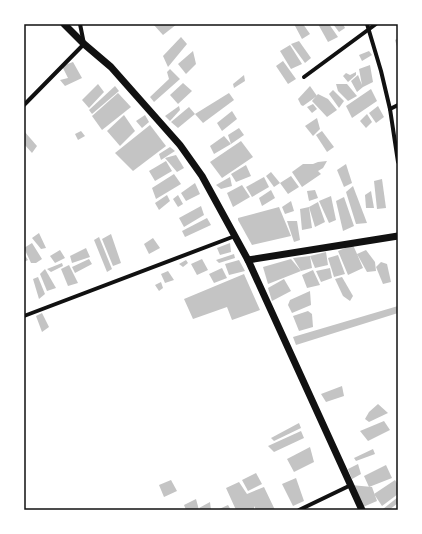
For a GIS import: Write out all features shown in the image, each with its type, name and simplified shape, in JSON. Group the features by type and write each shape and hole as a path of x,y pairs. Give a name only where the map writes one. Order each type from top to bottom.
{"street":[{"path":"64,24 84,44 112,67 180,145 202,176 236,235 248,260 362,510"},
{"path":"80,24 84,44"},
{"path":"367,24 390,108 398,162"},
{"path":"304,76 376,24"},
{"path":"24,105 84,44"},
{"path":"390,108 398,105"},
{"path":"24,316 236,235"},
{"path":"248,260 398,236"},
{"path":"299,510 351,485"}],"building":[{"path":"153,24 177,24 163,35"},
{"path":"294,24 303,24 310,34 302,39"},
{"path":"318,24 329,24 338,37 328,42"},
{"path":"333,24 343,24 345,28 339,32"},
{"path":"181,37 187,44 168,67 163,56"},
{"path":"398,38 398,50 395,40"},
{"path":"299,41 311,58 305,63 291,44"},
{"path":"290,45 302,64 291,69 280,51"},
{"path":"193,51 196,64 186,74 178,64"},
{"path":"369,51 372,55 362,61 359,55"},
{"path":"283,61 296,79 288,84 276,66"},
{"path":"73,62 82,78 65,86 60,80 68,78 62,66"},
{"path":"370,65 373,82 357,92 351,81 358,75 362,85 359,69"},
{"path":"170,69 180,79 154,102 150,97 169,79 167,72"},
{"path":"356,72 356,75 348,82 343,76 346,73 350,75"},
{"path":"244,75 245,81 234,88 233,84"},
{"path":"183,83 192,91 178,104 170,95"},
{"path":"98,84 104,92 89,108 82,100"},
{"path":"336,84 347,84 357,96 348,101 338,91"},
{"path":"115,86 119,91 92,114 89,110"},
{"path":"310,86 317,96 303,106 298,99"},
{"path":"371,89 377,101 352,118 346,106"},
{"path":"333,90 344,101 339,108 329,94"},
{"path":"118,93 131,107 102,130 92,116"},
{"path":"229,93 234,100 203,123 195,114"},
{"path":"318,94 328,99 337,110 327,117 312,101"},
{"path":"313,104 317,109 312,113 307,107"},
{"path":"179,106 180,110 170,121 165,116"},
{"path":"378,106 384,117 376,123 369,113"},
{"path":"189,107 195,114 178,128 171,122"},
{"path":"232,111 237,119 222,131 217,123"},
{"path":"367,114 372,122 366,128 360,121"},
{"path":"124,115 135,131 120,146 107,131"},
{"path":"145,115 149,122 142,128 136,121"},
{"path":"317,118 320,129 313,136 305,126"},
{"path":"150,125 166,146 133,171 115,153"},
{"path":"239,128 244,135 231,144 228,135"},
{"path":"24,131 37,146 32,153 24,144"},
{"path":"81,131 85,136 78,140 75,134"},
{"path":"322,131 334,147 327,152 316,135"},
{"path":"224,136 231,144 214,154 210,146"},
{"path":"241,141 253,157 222,178 210,162"},
{"path":"170,147 175,151 161,160 159,154"},
{"path":"176,155 184,168 177,172 165,158"},
{"path":"166,161 172,171 155,181 149,171"},
{"path":"327,161 323,168 318,171 321,174 302,187 292,172 303,164 313,164"},
{"path":"346,164 352,183 344,187 337,170"},
{"path":"246,165 251,176 236,182 231,174"},
{"path":"271,172 280,183 274,187 266,176"},
{"path":"174,174 181,184 156,199 152,188"},
{"path":"291,176 299,187 288,194 280,183"},
{"path":"230,177 232,186 221,189 216,185"},
{"path":"264,177 269,187 252,197 246,187"},
{"path":"382,179 386,208 377,209 374,181"},
{"path":"195,183 200,194 186,201 181,193"},
{"path":"242,185 250,197 233,207 227,193"},
{"path":"353,186 367,223 356,224 346,192"},
{"path":"271,190 275,198 262,206 259,198"},
{"path":"315,190 318,198 309,201 307,191"},
{"path":"371,191 374,208 366,208 365,195"},
{"path":"167,195 170,201 159,210 155,203"},
{"path":"178,195 183,204 178,207 173,199"},
{"path":"331,196 336,220 329,223 319,201"},
{"path":"344,197 354,226 343,231 336,201"},
{"path":"291,201 294,211 285,214 282,207"},
{"path":"318,202 325,222 315,227 309,207"},
{"path":"201,206 204,215 184,227 179,218"},
{"path":"279,207 291,236 252,245 238,218"},
{"path":"309,207 312,228 302,230 300,209"},
{"path":"207,218 211,225 185,237 182,231"},
{"path":"287,221 297,221 300,240 294,242"},
{"path":"39,233 46,248 41,249 32,238"},
{"path":"111,234 121,263 113,266 102,239"},
{"path":"99,237 112,269 107,272 94,240"},
{"path":"153,238 160,248 149,254 144,244"},
{"path":"32,243 42,259 36,263 31,263 24,248"},
{"path":"230,243 231,252 220,255 217,248"},
{"path":"353,245 363,268 348,275 338,251"},
{"path":"86,248 90,257 72,263 70,256"},
{"path":"60,250 65,258 55,263 50,256"},
{"path":"366,250 375,262 376,271 367,272 357,254"},
{"path":"326,252 328,265 315,268 310,256"},
{"path":"24,254 28,260 24,262"},
{"path":"234,254 235,258 219,263 216,260"},
{"path":"338,255 345,274 334,277 328,258"},
{"path":"310,256 312,268 301,271 293,258"},
{"path":"89,259 92,264 75,273 72,267"},
{"path":"202,259 208,270 197,275 191,264"},
{"path":"291,259 301,271 268,284 263,267"},
{"path":"186,260 188,263 183,267 179,264"},
{"path":"239,260 245,271 229,275 225,264"},
{"path":"381,262 387,264 391,282 383,284 376,267"},
{"path":"62,263 63,266 51,272 47,269"},
{"path":"69,265 78,283 68,286 61,269"},
{"path":"222,268 227,278 214,283 209,274"},
{"path":"330,268 332,278 321,282 316,271"},
{"path":"45,269 56,288 47,291 40,274"},
{"path":"313,270 320,285 307,288 302,275"},
{"path":"168,271 174,280 165,283 161,274"},
{"path":"244,274 260,310 232,320 227,307 193,319 184,299"},
{"path":"38,277 45,294 39,299 33,279"},
{"path":"342,277 353,296 350,301 343,296 335,279"},
{"path":"284,279 291,291 272,301 268,288"},
{"path":"161,282 163,288 159,291 155,285"},
{"path":"310,291 311,305 292,313 288,305 290,300"},
{"path":"398,306 398,313 296,345 293,337"},
{"path":"308,311 312,314 313,327 299,331 293,316"},
{"path":"42,313 49,327 42,332 36,316"},
{"path":"342,386 344,396 326,402 321,394"},
{"path":"378,404 388,413 369,422 365,419 369,412"},
{"path":"384,421 390,430 368,441 360,431"},
{"path":"299,423 301,428 274,441 271,438"},
{"path":"301,431 304,438 274,452 268,446"},
{"path":"310,447 314,462 294,472 287,459"},
{"path":"373,449 375,454 356,461 354,458"},
{"path":"358,464 361,474 352,479 348,469"},
{"path":"386,465 392,478 369,487 364,476"},
{"path":"256,473 262,484 248,491 242,480"},
{"path":"296,478 304,501 293,506 282,484"},
{"path":"171,480 177,491 164,497 159,485"},
{"path":"395,480 398,485 398,494 382,506 374,494"},
{"path":"239,482 247,494 264,487 275,510 256,510 254,506 254,510 236,510 226,488"},
{"path":"351,485 372,487 377,501 363,507"},
{"path":"398,497 398,503 389,510 383,509"},
{"path":"196,499 199,510 186,510 184,505"},
{"path":"210,502 211,510 201,510 199,508"},
{"path":"228,505 231,510 217,510"}]}
